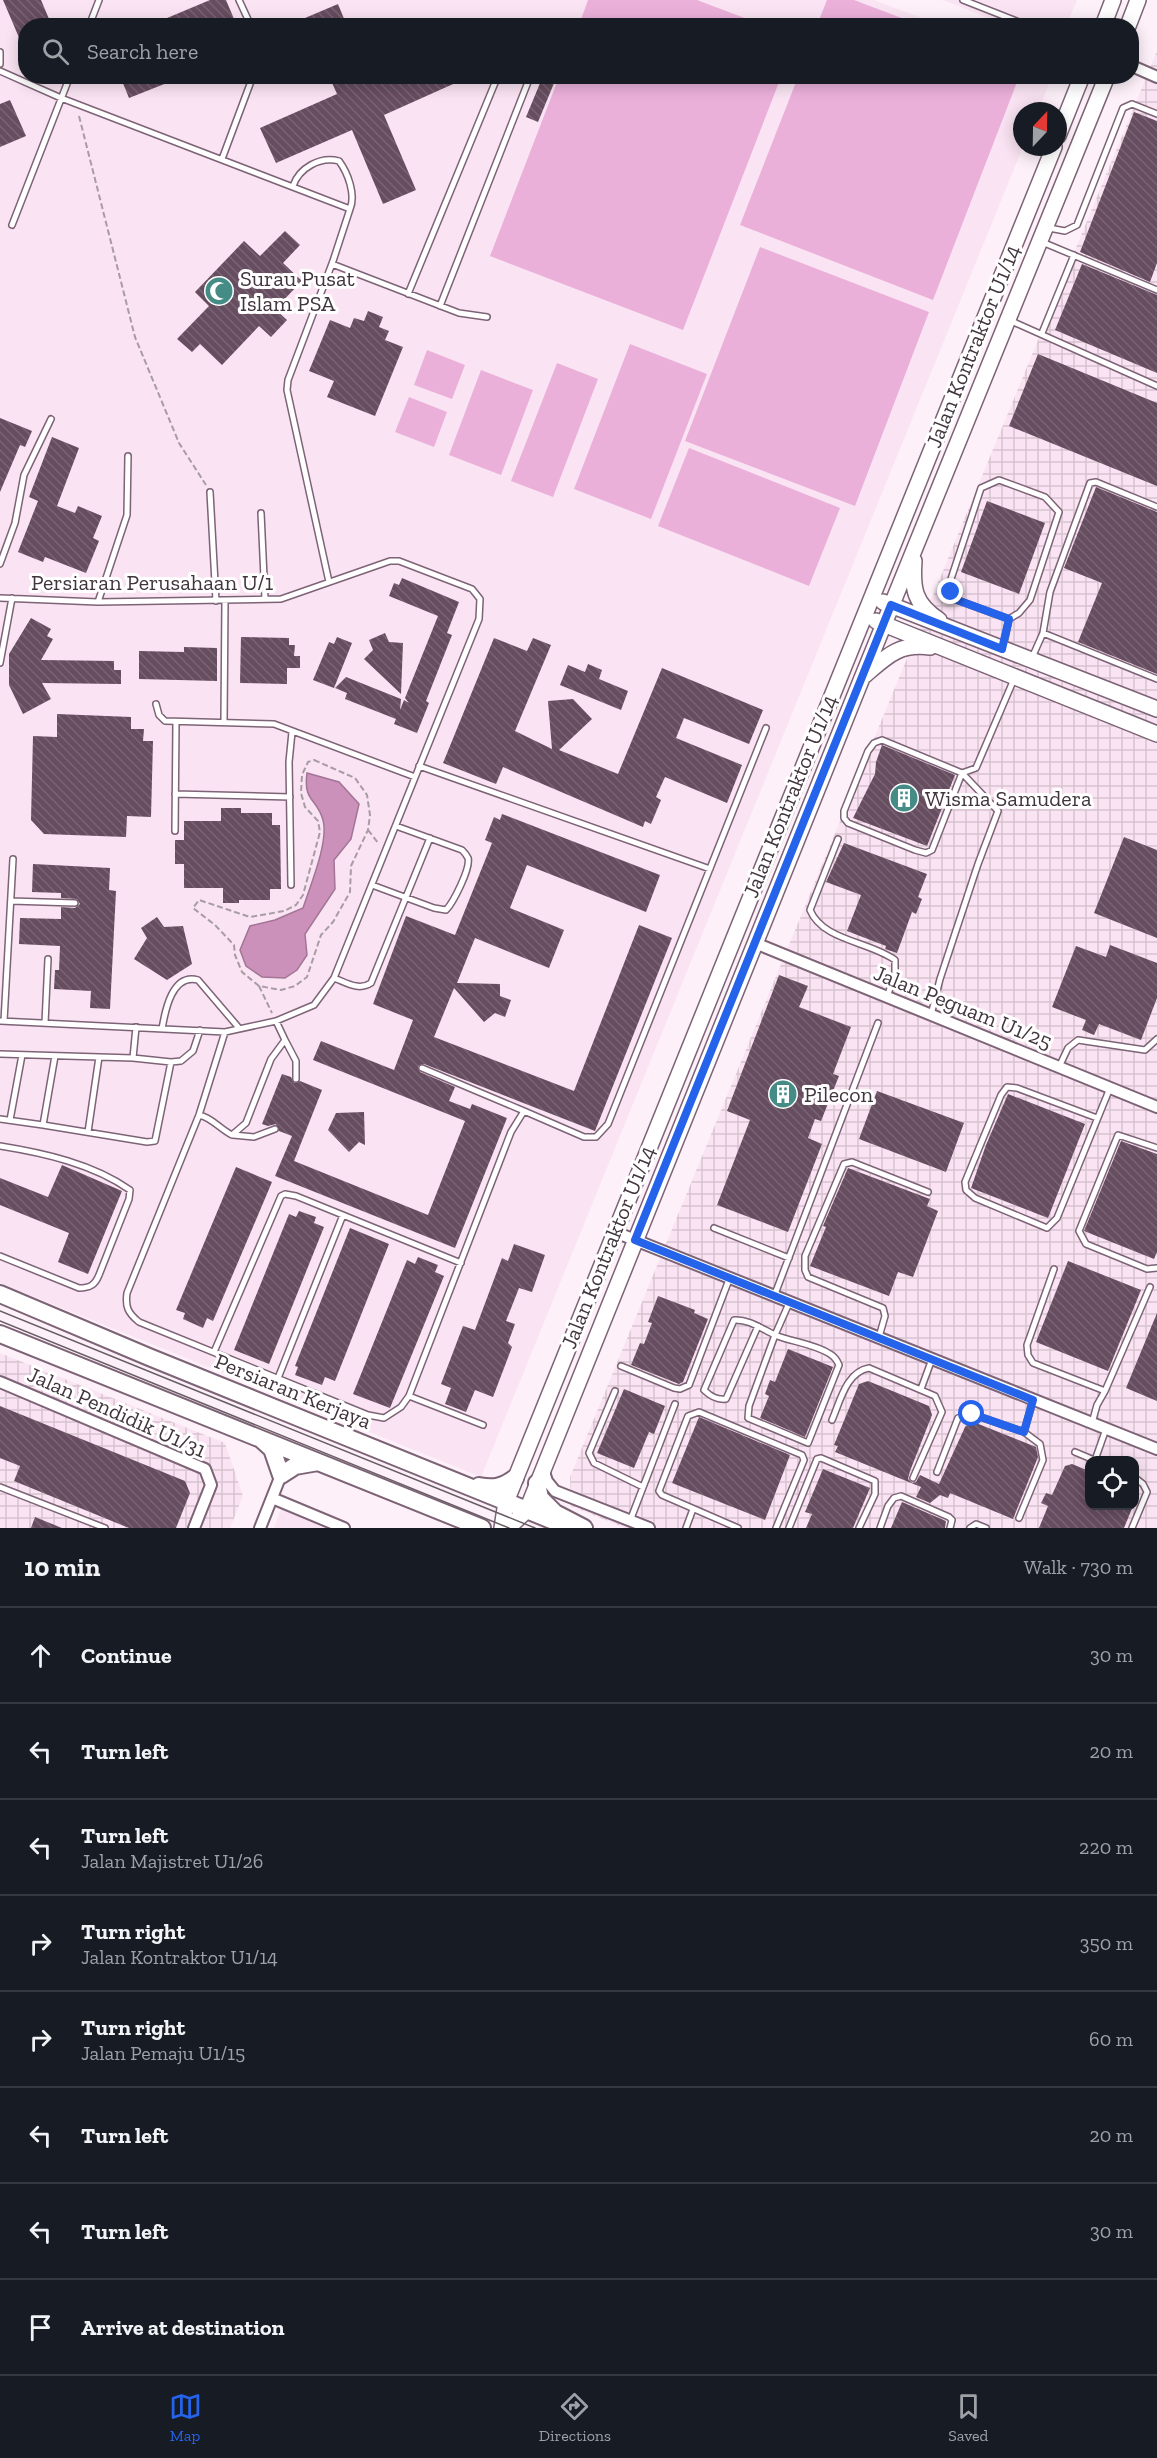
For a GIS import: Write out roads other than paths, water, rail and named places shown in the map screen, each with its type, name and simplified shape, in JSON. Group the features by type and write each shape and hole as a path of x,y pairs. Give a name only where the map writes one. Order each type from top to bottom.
{"main road":[{"name":"Persiaran Kerjaya","path":"0,1294 149,1358 571,1528"},
{"path":"0,1334 482,1528"},
{"path":"261,1439 272,1449 281,1475 296,1466 319,1462"},
{"path":"413,1464 478,1486 492,1488 504,1486 516,1478"},
{"path":"540,1476 540,1498 555,1513 584,1528"}],"street":[{"path":"1105,18 1113,0"},
{"path":"1131,18 1138,0"},
{"path":"1139,69 1157,76"},
{"path":"1067,113 1079,84"},
{"name":"Jalan Kontraktor U1/14","path":"508,1528 526,1510 1104,84"},
{"name":"Jalan Kontraktor U1/14","path":"502,1528 506,1502 1050,156"},
{"path":"914,549 912,585 918,600 929,613 955,630"},
{"path":"872,597 1157,709"},
{"path":"864,616 1157,734"},
{"path":"862,678 896,650 916,645 948,650"},
{"name":"Jalan Peguam U1/25","path":"755,943 1157,1107"},
{"path":"615,1232 775,1294 1157,1449"},
{"name":"Jalan Pendidik U1/31","path":"0,1382 205,1469 211,1485 194,1528"},
{"path":"260,1528 281,1475"},
{"path":"540,1476 555,1491 649,1528"},
{"path":"272,1498 344,1528"}],"lane":[{"path":"92,18 99,0"},
{"path":"238,0 247,18"},
{"path":"963,0 1009,18"},
{"path":"0,52 0,64"},
{"path":"0,71 18,79"},
{"path":"29,84 351,209"},
{"path":"12,225 66,84"},
{"path":"222,159 250,84"},
{"path":"408,294 495,84"},
{"path":"440,306 527,84"},
{"path":"1043,234 1065,231 1077,225 1123,108 1132,104 1157,114"},
{"path":"293,186 298,175 309,166 321,160 331,159 339,161 351,189 351,209 288,380 287,390 329,582"},
{"path":"1043,234 1074,255 1157,290"},
{"path":"1042,333 1074,255"},
{"path":"332,264 459,313 487,317"},
{"path":"1008,320 1042,333 1157,386"},
{"path":"0,564 15,523 24,475 51,419"},
{"path":"98,602 127,515 128,456"},
{"path":"1002,649 1009,619 1019,613 1030,600 1059,512 1045,497 999,480 981,488 950,582 951,592 957,600 1009,619"},
{"path":"1031,660 1044,633 1050,592 1090,483 1096,482 1157,507"},
{"path":"210,492 216,601"},
{"path":"261,513 265,599"},
{"name":"Persiaran Perusahaan U/1","path":"0,598 98,602 281,599 390,561 399,561 472,589 480,599 479,619 419,766"},
{"path":"0,663 12,598"},
{"path":"224,721 225,601"},
{"path":"1044,633 1157,679"},
{"path":"932,1015 940,980 998,811 963,773 882,740 874,743 868,751 844,812 844,818 848,823 926,853 932,850 963,773 976,768 1015,676"},
{"path":"156,704 159,715 165,721 274,724 415,777"},
{"path":"175,831 176,722"},
{"path":"422,1068 584,1137 596,1137 608,1124 766,728"},
{"path":"291,885 289,762 292,732"},
{"path":"13,859 2,1021 225,1032 276,1021 314,1005 334,978 419,766 710,869"},
{"path":"175,794 290,796"},
{"path":"372,885 434,908 446,910 453,903 468,865 468,857 462,850 396,826"},
{"path":"334,978 356,986 365,987 371,983 430,838"},
{"path":"838,839 810,910 814,921 825,929 895,960 895,974 886,997"},
{"path":"11,902 75,903"},
{"path":"45,1023 48,959"},
{"path":"162,1029 170,995 179,984 192,979 198,980 239,1028"},
{"path":"276,1021 296,1060 296,1080"},
{"path":"775,1294 878,1023"},
{"path":"133,1058 136,1028"},
{"path":"0,1054 181,1061 194,1051 201,1030"},
{"path":"225,1032 199,1115 127,1293 125,1306 131,1316 139,1322 368,1415 384,1418 401,1407 409,1396 511,1132 524,1111"},
{"path":"232,1135 246,1123 271,1059 285,1040"},
{"path":"1059,1067 1068,1048 1078,1040 1145,1050 1157,1040"},
{"path":"10,1120 22,1055"},
{"path":"43,1125 55,1056"},
{"path":"88,1132 99,1057"},
{"path":"0,1119 147,1142 155,1141 171,1062"},
{"path":"1097,1118 1017,1088 1007,1087 1000,1095 965,1182 966,1190 975,1198 1047,1228 1057,1218 1110,1088"},
{"path":"199,1115 208,1117 221,1130 232,1135 254,1137 275,1129"},
{"path":"1157,1149 1118,1135 1079,1231 1086,1244 1147,1269 1157,1268"},
{"path":"0,1146 37,1151 94,1172 129,1190 129,1199 99,1275 96,1282 89,1288 79,1288 0,1256"},
{"path":"879,1337 885,1316 883,1308 808,1277 804,1270 805,1256 844,1164 852,1162 928,1192"},
{"path":"214,1353 281,1196 285,1194 296,1196 461,1263"},
{"path":"278,1378 343,1215"},
{"path":"714,1228 789,1258"},
{"path":"1054,1269 1027,1345 1028,1355 1033,1363 1105,1391"},
{"path":"621,1366 674,1388 680,1389 689,1385 730,1277"},
{"path":"1092,1423 1097,1405 1150,1287"},
{"path":"758,1326 726,1399 720,1400 710,1396 704,1390 735,1320 741,1320 758,1326 775,1335 829,1353 839,1365 808,1443 748,1418 749,1406 775,1335 791,1301"},
{"path":"921,1389 932,1359"},
{"path":"832,1420 850,1379 861,1369 869,1368 935,1396 942,1412 914,1478"},
{"path":"615,1391 589,1453 594,1463 643,1487"},
{"path":"409,1396 483,1425"},
{"path":"1024,1432 1033,1400"},
{"path":"630,1521 675,1404"},
{"path":"738,1528 662,1495 659,1487 688,1416 699,1412 802,1455 804,1460 776,1528"},
{"path":"937,1472 958,1419 964,1415 972,1414 1024,1432 1041,1444 1043,1460 1019,1518"},
{"path":"1096,1456 1106,1429"},
{"path":"1076,1452 1085,1456"},
{"path":"789,1528 817,1459 821,1458 875,1481 875,1494 859,1528"},
{"path":"1132,1528 1147,1492 1139,1481"},
{"path":"0,1487 105,1528"},
{"path":"880,1528 888,1506 894,1498 901,1496 949,1517 952,1520 950,1528"},
{"path":"686,1528 693,1509"},
{"path":"970,1528 976,1524 986,1528"}],"tram line":[{"path":"0,1311 535,1528"},
{"path":"0,1321 509,1528"}],"place":[{"name":"Surau Pusat Islam PSA","path":"219,291"},
{"name":"Wisma Samudera","path":"904,798"},
{"name":"Pilecon","path":"783,1094"}]}
